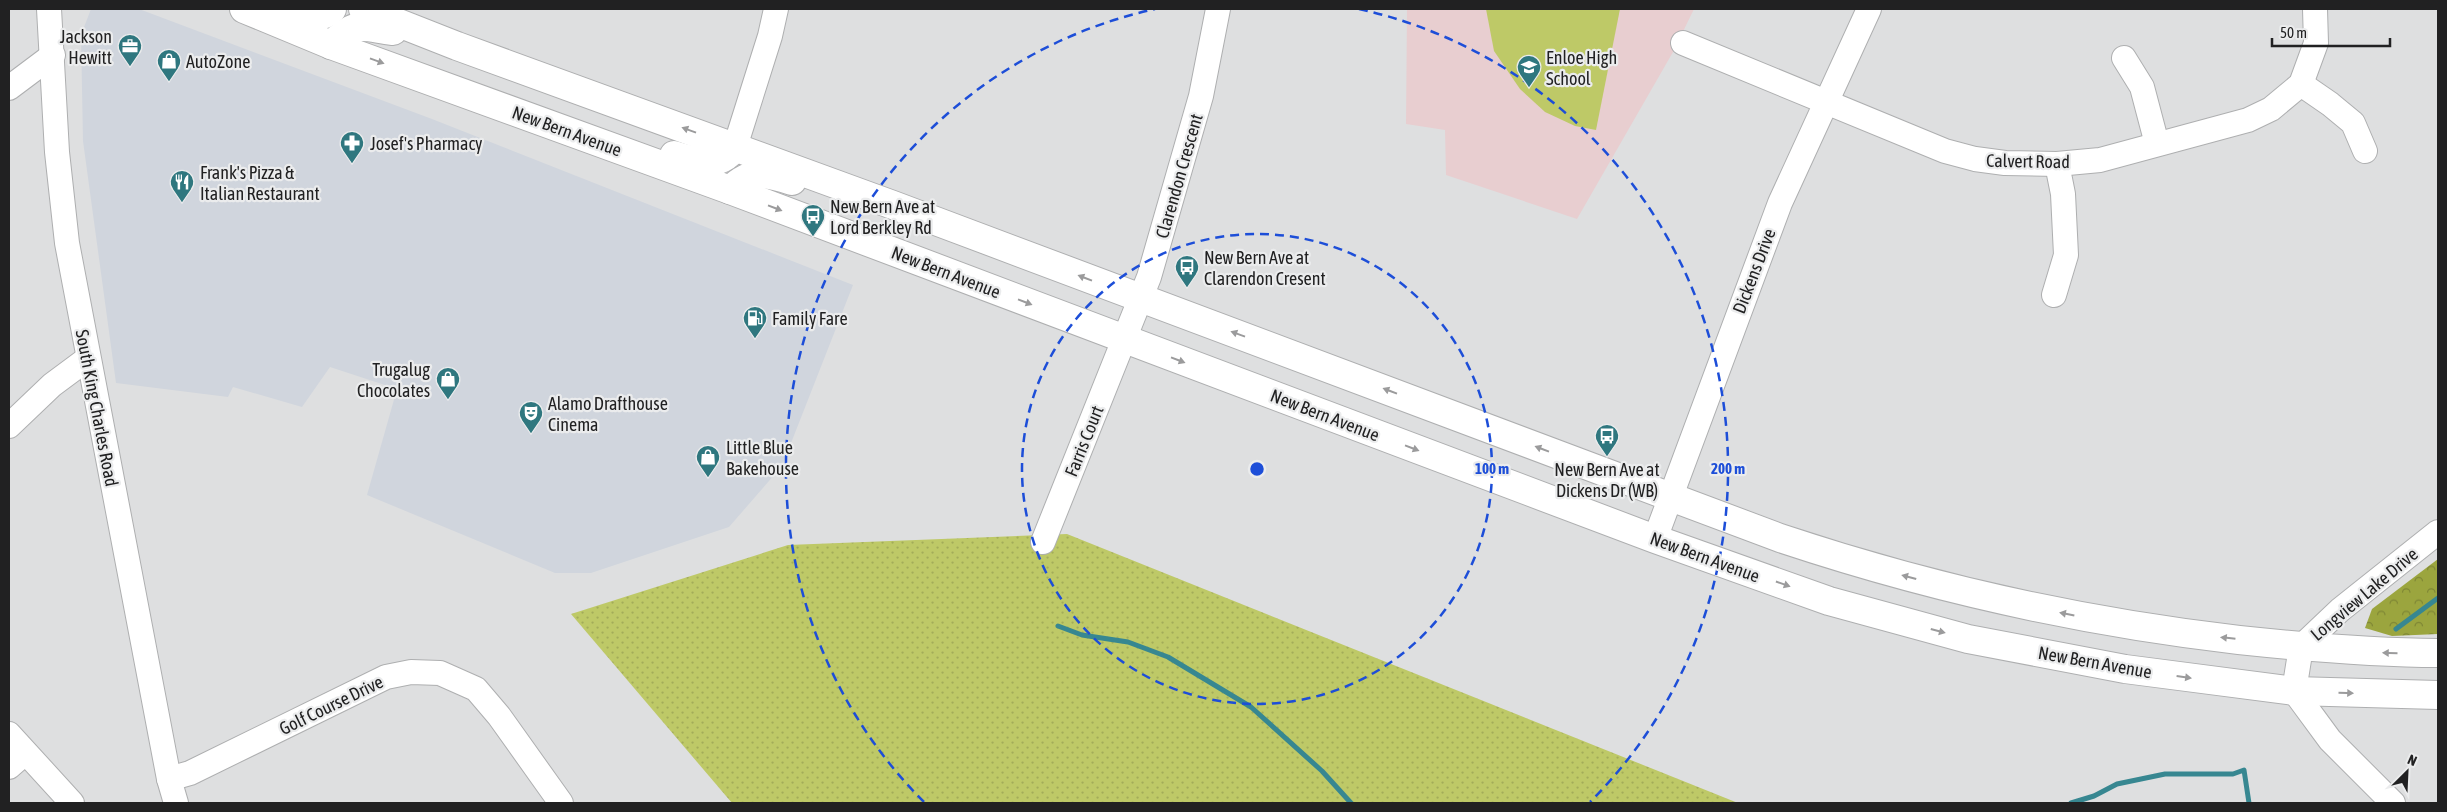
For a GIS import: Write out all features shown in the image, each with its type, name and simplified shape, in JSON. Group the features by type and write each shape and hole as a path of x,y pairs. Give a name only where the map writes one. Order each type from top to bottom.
{"main road":[{"name":"New Bern Avenue","path":"244,9 331,45 730,190 1654,539 1829,601 1968,639 2125,669 2294,691 2438,695"},
{"path":"283,9 316,18 323,16 332,9"},
{"path":"363,9 893,205 1669,497 1780,538 1855,563 1998,600 2100,621 2173,632 2301,646 2385,653 2438,652"},
{"path":"331,45 348,29 360,27 396,32 519,68"},
{"path":"590,139 664,153 703,164 729,155 735,146"},
{"path":"730,190 740,181 759,174 776,176 867,204 893,205"}],"street":[{"name":"South King Charles Road","path":"49,9 60,184 69,260 169,779 176,803"},
{"path":"735,146 770,36 776,9"},
{"name":"Clarendon Crescent","path":"1125,340 1153,267 1201,96 1218,9"},
{"name":"Dickens Drive","path":"1654,539 1780,203 1869,9"},
{"path":"2315,9 2316,43 2302,84 2353,123 2365,151"},
{"name":"Calvert Road","path":"1683,43 1945,151 1975,159 2005,163 2057,164 2100,160 2248,120 2271,109 2302,84"},
{"path":"9,88 53,55"},
{"path":"2124,58 2142,87 2157,144"},
{"path":"2054,295 2066,255 2063,194 2057,164"},
{"name":"Farris Court","path":"1043,542 1125,340"},
{"path":"9,426 52,385 87,359"},
{"name":"Longview Lake Drive","path":"2294,691 2301,646 2340,610 2438,532"},
{"name":"Golf Course Drive","path":"169,779 190,773 386,677 411,672 440,674 476,689 499,716 561,803"},
{"path":"2294,691 2330,740 2393,803"},
{"path":"9,734 17,760 72,803"}],"shaded area":[{"path":"91,9 139,9 432,119 853,285 782,466 729,527 591,573 555,573 367,495 397,389 330,367 302,407 233,387 228,397 116,383 83,141 81,35"},
{"name":"Enloe High School","path":"1407,9 1694,9 1673,52 1577,219 1446,175 1445,130 1406,124"}],"green space":[{"path":"1486,9 1620,9 1596,130 1575,126 1545,112 1520,89 1494,51"},
{"path":"1067,534 1738,803 732,803 571,614 788,545"},
{"path":"2438,559 2438,634 2392,636 2365,628 2372,609"}],"waterway":[{"path":"2396,629 2438,598"},
{"path":"1058,626 1082,635 1128,642 1168,657 1251,707 1322,771 1351,803"},
{"path":"2071,803 2094,796 2117,784 2165,774 2233,774 2244,770 2249,803"}],"place":[{"name":"Jackson Hewitt","path":"130,67"},
{"name":"AutoZone","path":"169,82"},
{"name":"Enloe High School","path":"1529,88"},
{"name":"Josef's Pharmacy","path":"352,164"},
{"name":"Frank's Pizza & Italian Restaurant","path":"182,203"},
{"name":"New Bern Ave at Lord Berkley Rd","path":"813,237"},
{"name":"New Bern Ave at Clarendon Cresent","path":"1187,288"},
{"name":"Family Fare","path":"755,339"},
{"name":"Trugalug Chocolates","path":"448,400"},
{"name":"Alamo Drafthouse Cinema","path":"531,434"},
{"name":"New Bern Ave at Dickens Dr (WB)","path":"1607,457"},
{"name":"Little Blue Bakehouse","path":"708,478"}]}
